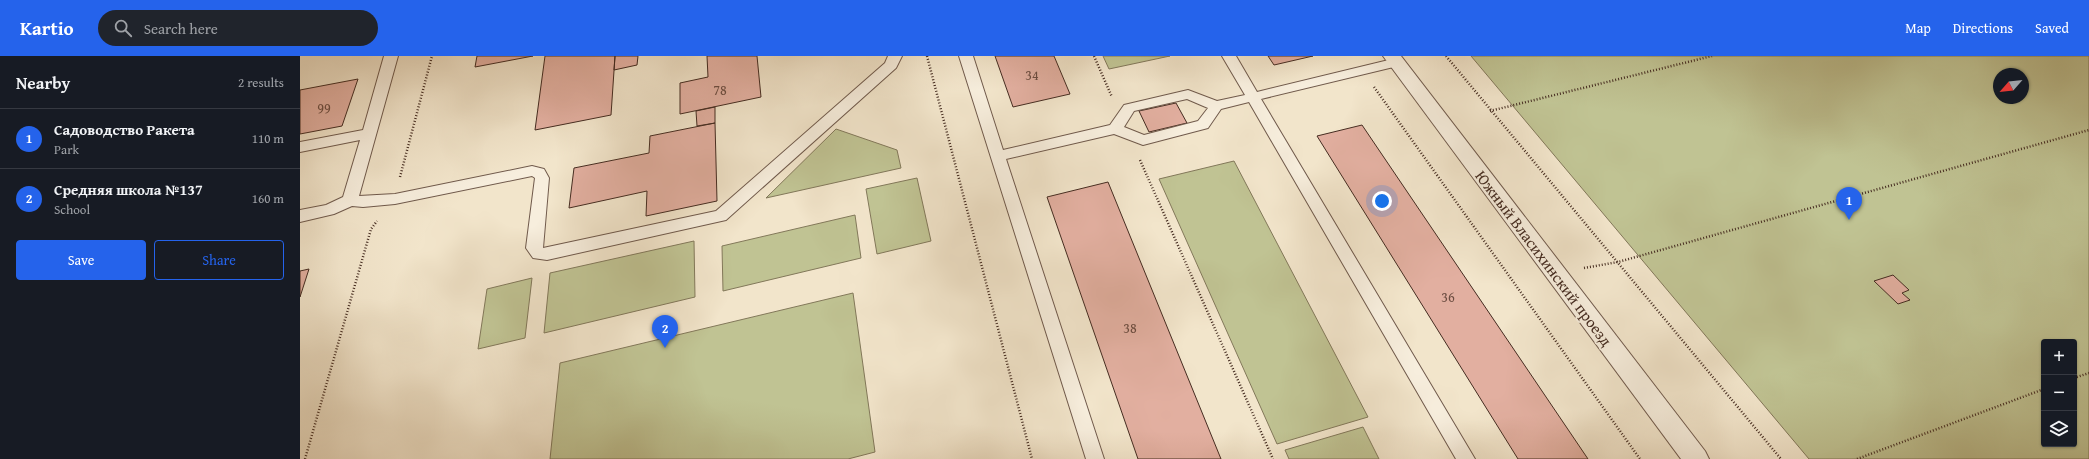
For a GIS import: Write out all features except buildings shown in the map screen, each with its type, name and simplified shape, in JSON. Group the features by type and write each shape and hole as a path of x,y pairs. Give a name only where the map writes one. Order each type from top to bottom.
{"street":[{"name":"Южный Власихинский проезд","path":"1395,59 1696,459"}],"lane":[{"path":"350,200 391,56"},
{"path":"300,216 329,210 350,200 364,202 395,199 532,171 539,173 542,178 534,248 539,254 547,254 721,216 891,65 895,56"},
{"path":"966,56 1095,459"},
{"path":"1229,56 1466,459"},
{"path":"998,156 1118,124 1129,108 1188,94 1216,106 1362,70 1395,59"},
{"path":"1118,124 1128,134 1143,140 1203,125 1216,106"},
{"path":"300,147 368,134"}],"path":[{"path":"305,459 371,229 395,199 432,56"},
{"path":"927,56 1032,459"},
{"path":"1094,56 1118,124"},
{"path":"1446,56 1490,111 1618,262 1781,459"},
{"path":"1490,111 1712,56"},
{"path":"1362,70 1640,459"},
{"path":"1557,274 1618,262 2089,130"},
{"path":"1128,134 1273,459"},
{"path":"2077,377 2089,373"},
{"path":"1857,459 2041,391"}],"green space":[{"path":"1103,56 1170,56 1109,69"},
{"path":"1471,56 2089,56 2089,459 1809,459"},
{"path":"836,129 897,150 901,168 766,198"},
{"path":"1234,161 1368,417 1277,444 1159,179"},
{"path":"917,178 931,241 877,254 866,189"},
{"path":"855,215 861,258 723,291 722,246"},
{"path":"694,241 695,297 544,333 550,273"},
{"path":"532,278 525,338 478,349 487,289"},
{"path":"853,293 875,452 848,459 550,459 560,363"},
{"path":"1363,427 1379,459 1289,459 1285,450"}],"place":[{"name":"Садоводство Ракета","path":"1849,220"},
{"name":"Средняя школа №137","path":"665,348"}]}
